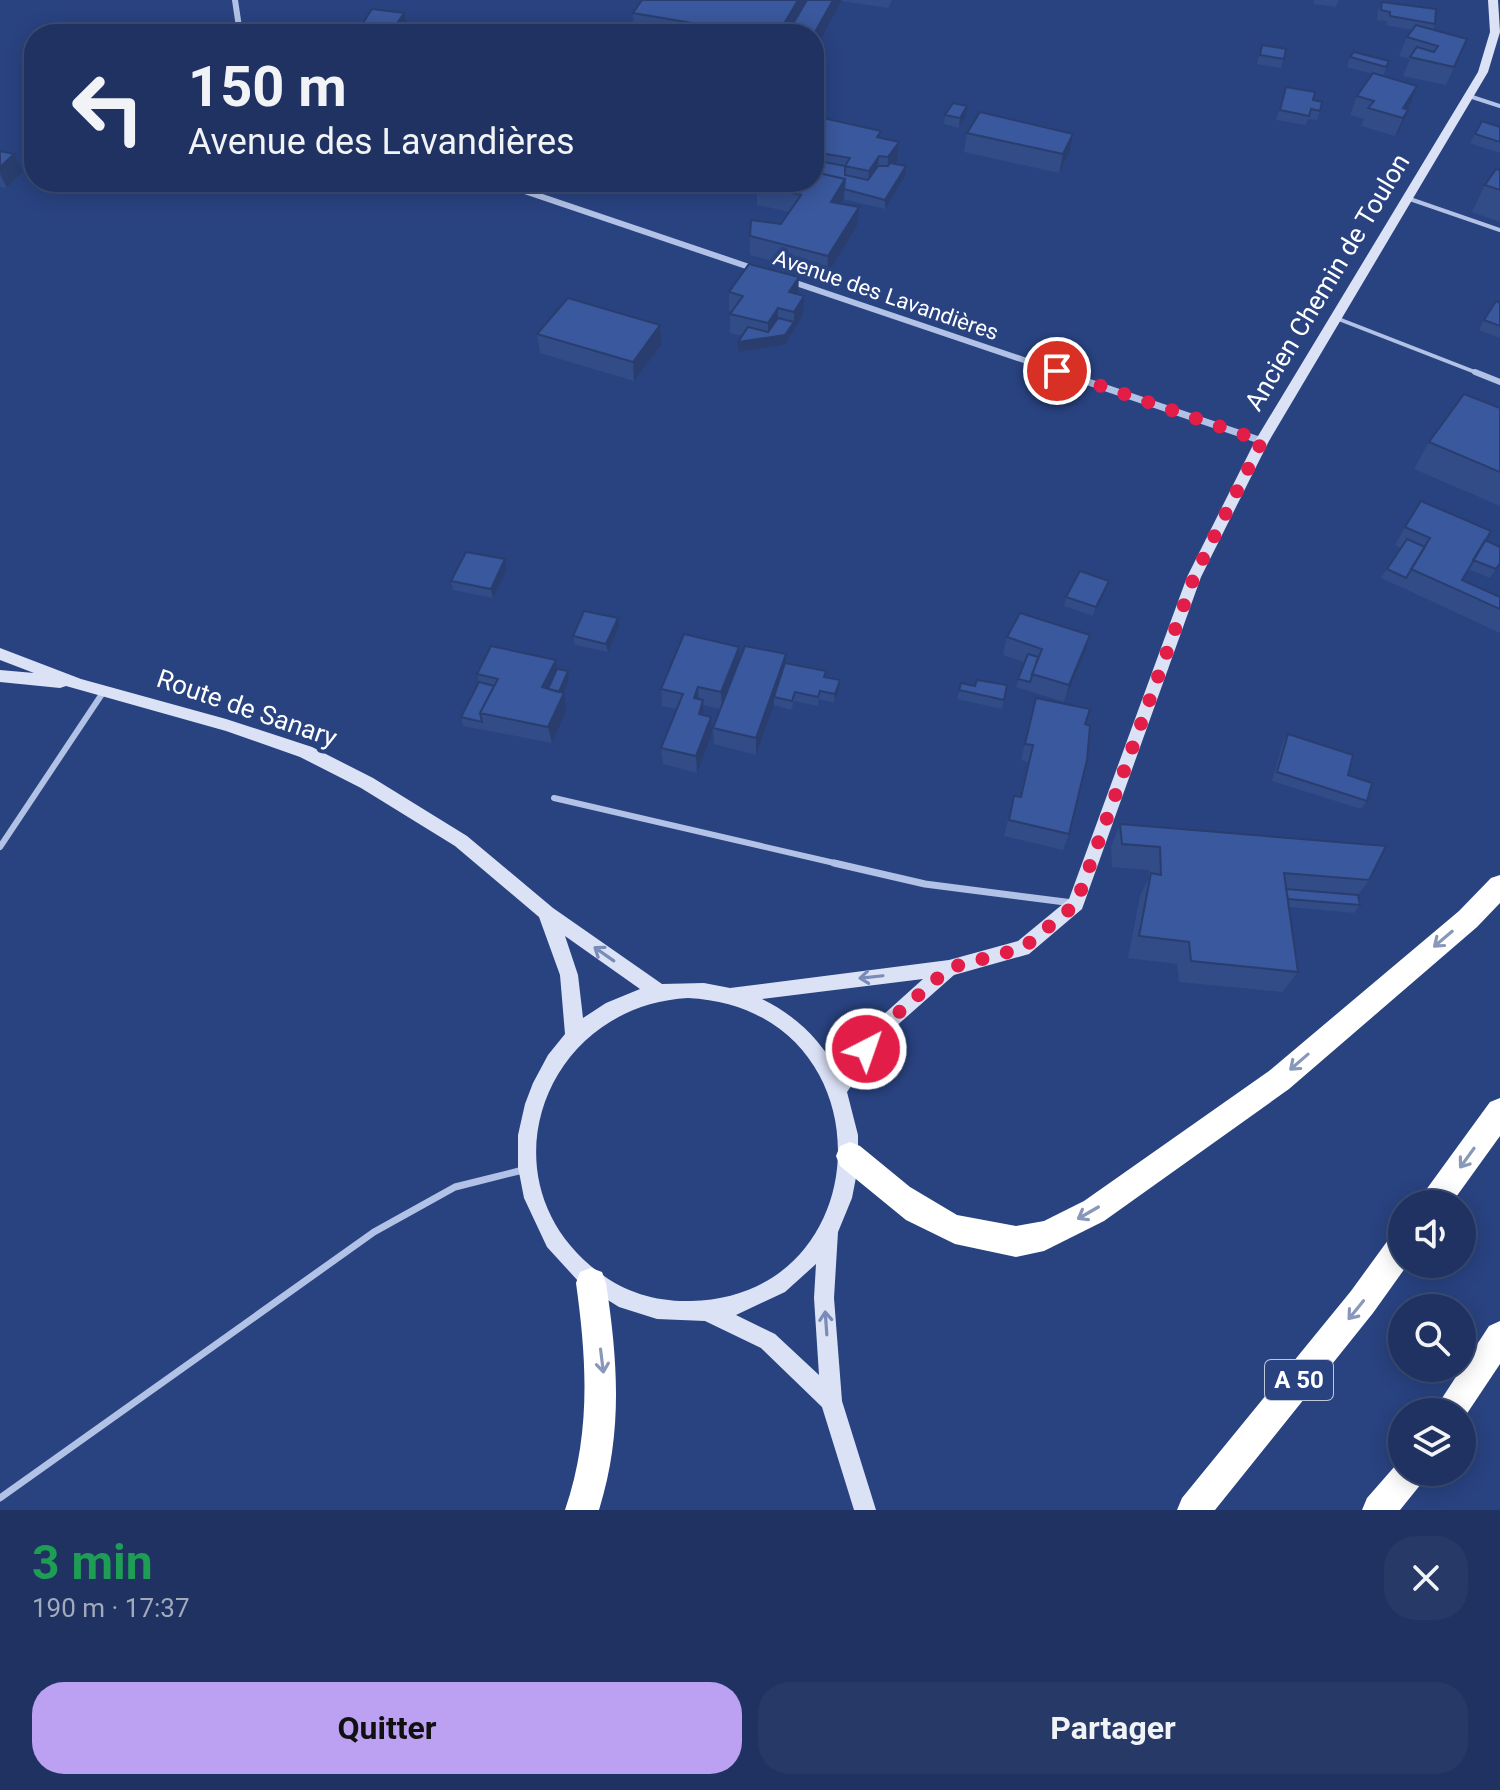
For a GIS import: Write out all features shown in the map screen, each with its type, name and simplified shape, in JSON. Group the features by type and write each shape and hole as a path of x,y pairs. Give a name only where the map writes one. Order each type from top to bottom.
{"highway":[{"path":"850,1156 891,1194 938,1222 975,1237 1025,1242 1062,1228 1094,1211 1279,1080 1468,919 1500,886"},
{"path":"1443,1190 1500,1112"},
{"name":"A 50","path":"1194,1510 1388,1266"},
{"path":"582,1510 604,1416 604,1378 591,1283"},
{"path":"1459,1398 1500,1337"},
{"path":"1379,1510 1398,1486"}],"main road":[{"name":"Ancien Chemin de Toulon","path":"1076,904 1194,577 1262,441 1469,96 1491,53 1495,32 1493,0"},
{"name":"Route de Sanary","path":"0,654 78,684 306,752 367,783 461,841 547,913 661,994"},
{"name":"Route de Sanary","path":"0,676 78,684"},
{"path":"732,995 766,1008 796,1028 820,1055 839,1087 846,1109 850,1156 844,1194 828,1230 796,1268 754,1297 705,1310 645,1308 591,1283 564,1259 544,1230 530,1198 528,1129 537,1095 553,1065 574,1039 600,1018 630,1003 661,994 696,991 732,995 949,968 1023,948 1076,904"},
{"name":"Route de Sanary","path":"547,913 566,955 574,992 574,1039"},
{"path":"839,1087 879,1030 949,968"},
{"path":"828,1230 824,1298 831,1401 865,1510"},
{"path":"705,1310 768,1341 831,1401"}],"street":[{"path":"235,0 239,24"},
{"name":"Avenue des Lavandières","path":"528,192 768,273"},
{"name":"Avenue des Lavandières","path":"783,279 1262,441"}],"lane":[{"path":"1469,96 1500,106"},
{"path":"1407,198 1500,230"},
{"path":"1336,318 1500,382"},
{"path":"0,847 104,691"},
{"path":"554,798 925,884 1076,904"},
{"path":"0,1498 374,1232 455,1187 527,1169"}],"building":[{"path":"642,0 798,0 784,24 698,24 633,13"},
{"path":"807,0 833,0 820,24 793,24"},
{"path":"1382,2 1436,9 1435,24 1390,16 1390,12 1381,10"},
{"path":"372,9 404,13 397,24 362,24"},
{"path":"1416,25 1467,39 1454,67 1410,57 1417,47 1434,52 1438,46 1407,37"},
{"path":"1262,45 1286,49 1284,59 1260,55"},
{"path":"1354,52 1389,61 1386,67 1350,57"},
{"path":"1373,73 1417,86 1403,108 1408,110 1403,118 1368,108 1374,101 1357,96"},
{"path":"1286,87 1315,92 1313,100 1322,102 1320,111 1311,109 1309,116 1280,110"},
{"path":"953,103 967,106 960,118 945,115"},
{"path":"980,112 1073,134 1063,154 967,133"},
{"path":"824,118 881,131 877,137 899,142 888,157 879,156 869,171 845,166 850,158 824,154"},
{"path":"1482,121 1500,127 1500,142 1475,134"},
{"path":"0,151 14,154 0,167"},
{"path":"824,162 845,166 845,175 868,180 878,166 888,166 890,163 906,166 885,200 844,189 845,179 824,174"},
{"path":"1496,169 1500,170 1500,190 1485,185"},
{"path":"824,174 845,179 831,202 859,207 828,256 750,236 751,220 781,224 801,195 786,192 824,192"},
{"path":"749,264 799,277 789,292 804,296 794,312 778,308 768,323 730,314 743,296 729,292"},
{"path":"568,298 660,325 633,362 537,334"},
{"path":"1496,301 1500,303 1500,326 1484,320"},
{"path":"778,318 794,322 785,335 738,342 748,327 768,332"},
{"path":"1464,394 1500,408 1500,472 1429,442"},
{"path":"1421,501 1491,531 1462,580 1500,597 1500,609 1411,569 1430,538 1405,527"},
{"path":"1407,539 1425,547 1406,578 1387,569"},
{"path":"1485,540 1500,547 1500,563 1496,569 1473,560"},
{"path":"466,552 505,559 491,589 451,581"},
{"path":"1080,571 1109,581 1096,607 1066,597"},
{"path":"584,611 618,618 606,644 573,636"},
{"path":"1020,613 1090,635 1069,685 1032,674 1042,649 1007,637"},
{"path":"684,634 739,647 721,692 698,687 694,698 703,700 699,714 711,717 696,756 661,748 683,694 661,689"},
{"path":"491,646 556,660 542,687 564,693 548,727 480,713 498,679 477,674"},
{"path":"745,646 786,654 756,738 713,728"},
{"path":"1028,654 1038,657 1030,682 1018,679"},
{"path":"785,663 826,671 824,677 840,680 835,694 820,691 818,697 795,692 792,701 774,697"},
{"path":"557,669 568,671 559,692 548,689"},
{"path":"977,680 1007,685 1004,700 959,690 961,683 975,686"},
{"path":"479,682 494,686 480,713 482,722 461,717"},
{"path":"1036,698 1090,709 1085,724 1090,726 1087,760 1069,834 1009,820 1014,796 1021,797 1033,745 1025,744"},
{"path":"1288,734 1353,755 1348,775 1372,783 1367,801 1277,772"},
{"path":"1120,824 1386,846 1369,880 1284,873 1298,972 1191,961 1189,942 1139,936 1151,873 1161,875 1160,847 1122,844"},
{"path":"1286,889 1358,895 1360,905 1288,899"}],"route":[{"path":"866,1049 879,1030 949,968 1023,948 1076,904 1194,577 1262,441 1057,371"}]}
